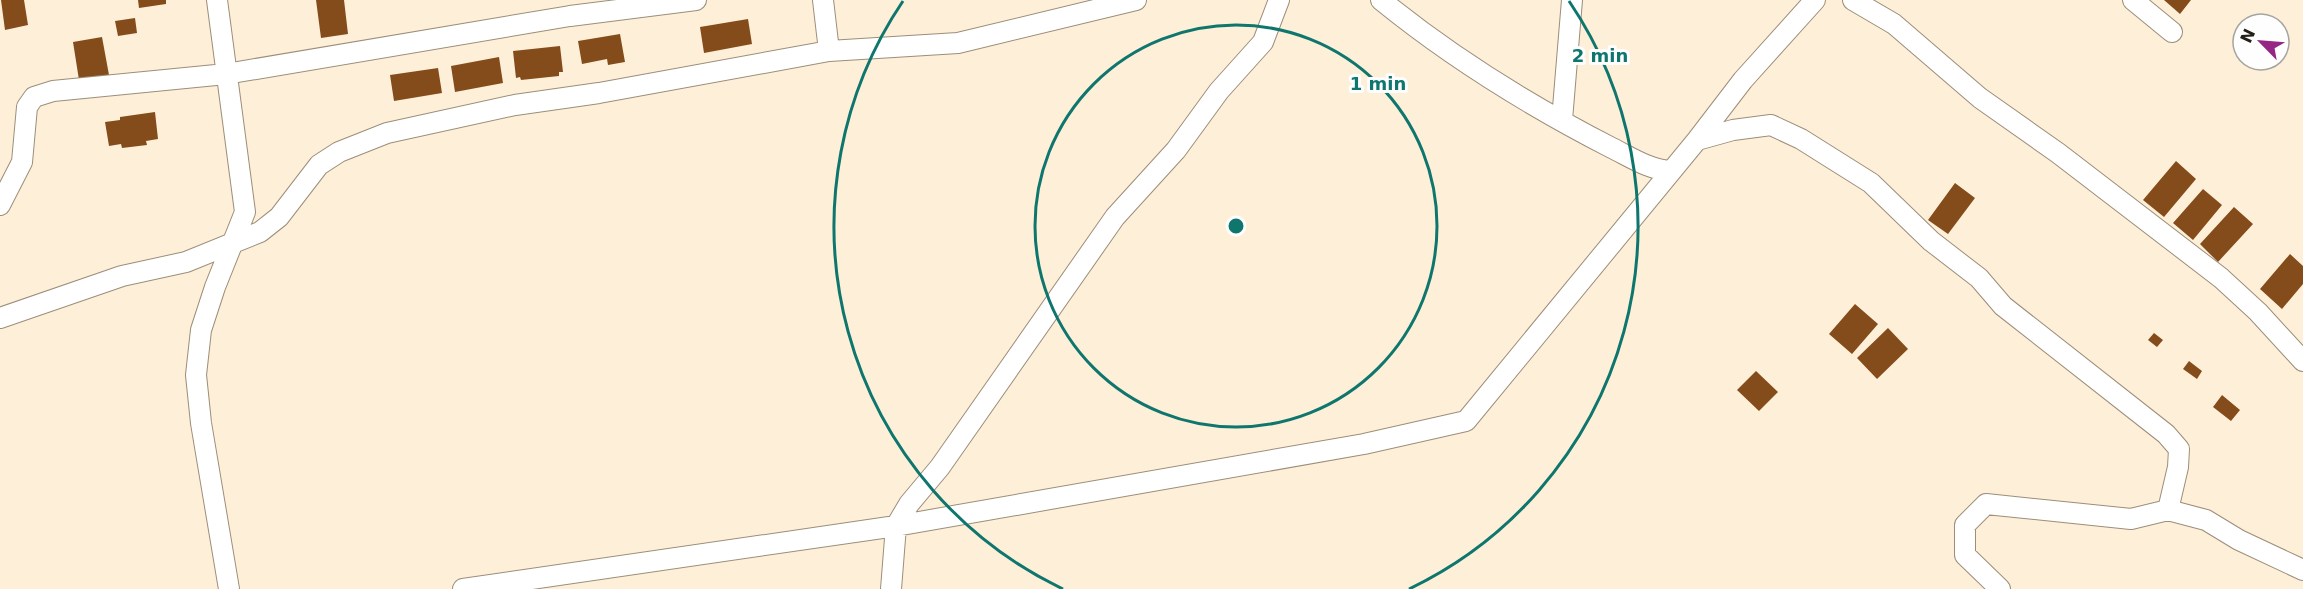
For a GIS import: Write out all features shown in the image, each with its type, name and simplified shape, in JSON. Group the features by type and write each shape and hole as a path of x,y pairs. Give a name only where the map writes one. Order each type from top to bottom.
{"street":[{"path":"218,0 245,212 201,330 196,375 201,423 229,589"},
{"path":"0,205 22,162 23,128 27,107 34,97 53,91 226,74 570,16 696,0"},
{"path":"823,0 829,51"},
{"path":"0,318 122,276 186,262 260,232 279,217 319,165 339,152 387,133 515,105 598,93 829,51 958,43 1136,0"},
{"path":"891,589 896,526 909,504 940,467 1115,217 1176,150 1219,91 1263,42 1279,0"},
{"path":"1381,0 1420,31 1562,120 1656,171 1671,171"},
{"path":"1562,120 1572,0"},
{"path":"463,589 896,526 1364,444 1466,421 1697,140 1743,80 1815,0"},
{"path":"1852,0 1894,24 1980,98 2058,153 2221,278 2258,312 2303,361"},
{"path":"2133,0 2172,32"},
{"path":"1697,140 1733,130 1771,125 1801,138 1871,183 1931,241 1979,278 2003,306 2166,434 2179,449 2178,467 2168,510"},
{"path":"2000,589 1965,555 1965,525 1986,504 2132,519 2168,510 2206,520 2239,540 2303,570"}],"building":[{"path":"1,0 24,0 28,25 5,30"},
{"path":"138,0 166,0 166,4 139,8"},
{"path":"316,0 344,0 348,34 321,38"},
{"path":"2164,0 2191,0 2180,14"},
{"path":"135,18 137,33 118,36 115,21"},
{"path":"748,19 752,44 704,53 700,27"},
{"path":"620,34 625,62 608,65 607,59 582,64 578,41"},
{"path":"102,37 109,75 79,80 73,42"},
{"path":"560,46 563,72 559,72 559,76 521,80 520,77 516,78 513,51"},
{"path":"499,57 503,83 455,92 451,66"},
{"path":"438,68 442,93 394,101 390,75"},
{"path":"155,112 158,139 146,141 147,145 122,148 121,144 109,146 105,122 120,120 120,117"},
{"path":"2176,161 2196,179 2164,217 2143,200"},
{"path":"1955,183 1975,198 1948,234 1928,220"},
{"path":"2203,189 2222,205 2193,240 2173,223"},
{"path":"2234,207 2253,224 2218,262 2200,244"},
{"path":"2290,254 2303,266 2303,284 2282,309 2260,289"},
{"path":"1855,304 1878,324 1852,354 1829,334"},
{"path":"1888,328 1908,349 1877,379 1857,358"},
{"path":"2154,333 2163,340 2157,347 2148,340"},
{"path":"2189,361 2202,371 2197,379 2183,369"},
{"path":"1756,371 1778,392 1759,411 1737,390"},
{"path":"2222,395 2240,410 2231,421 2213,407"}]}
